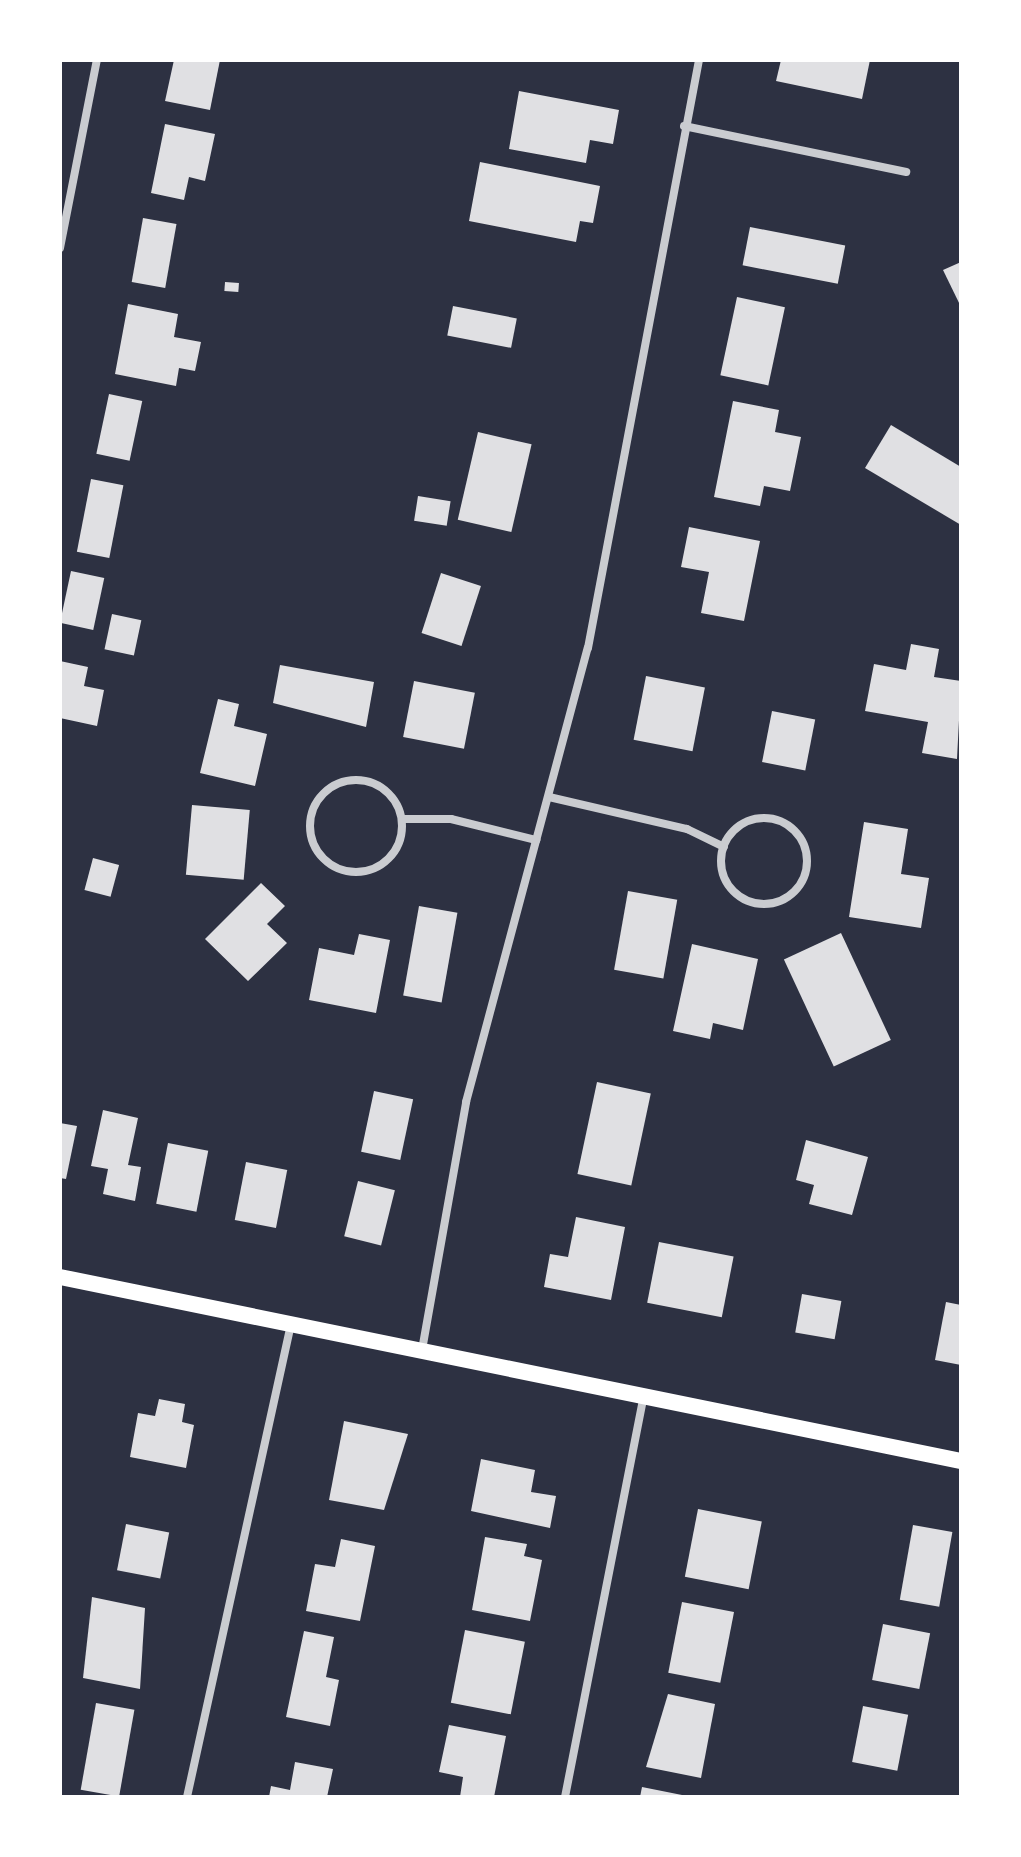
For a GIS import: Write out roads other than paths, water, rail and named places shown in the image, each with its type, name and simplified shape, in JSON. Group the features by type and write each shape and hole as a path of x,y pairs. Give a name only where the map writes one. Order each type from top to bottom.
{"main road":[{"path":"60,1277 645,1394 961,1461"}],"street":[{"path":"60,248 97,60"},
{"path":"422,1350 466,1102 549,797 619,501 684,126 699,60"},
{"path":"684,126 906,172"},
{"path":"341,781 373,783 402,819 396,849 361,872 333,866 309,832 316,801 341,781"},
{"path":"549,797 687,829 724,847"},
{"path":"402,819 451,819 536,840"},
{"path":"771,819 797,833 806,872 791,895 753,903 724,876 724,847 742,824 771,819"},
{"path":"187,1797 291,1325"},
{"path":"565,1797 645,1394"}]}
